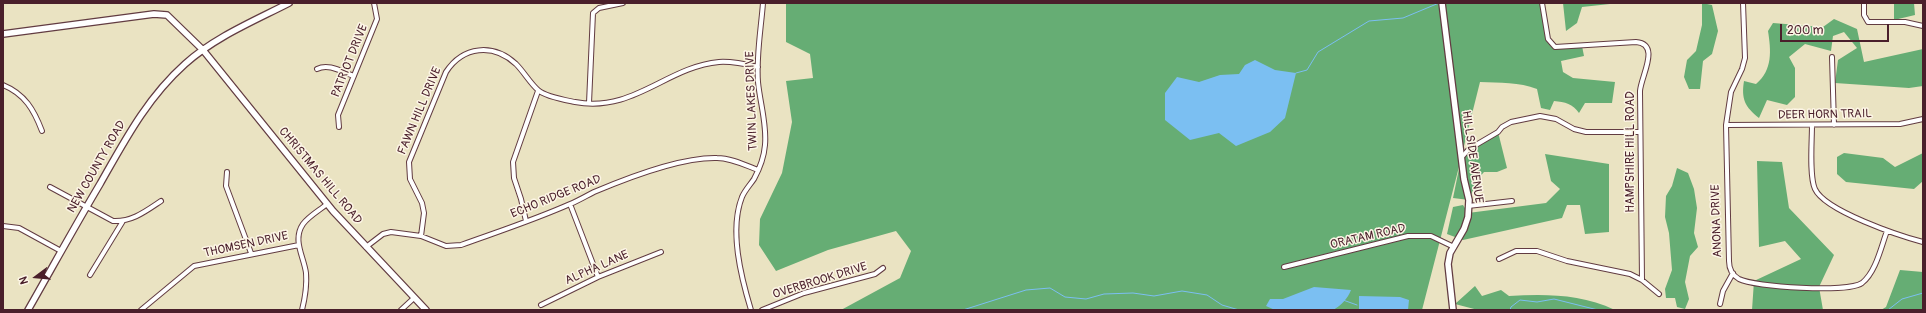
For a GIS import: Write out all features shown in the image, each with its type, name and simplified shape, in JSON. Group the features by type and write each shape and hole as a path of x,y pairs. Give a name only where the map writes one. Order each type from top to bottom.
{"street":[{"name":"NEW COUNTY ROAD","path":"28,310 86,207 149,102 172,76 203,50 236,30 290,3"},
{"name":"PATRIOT DRIVE","path":"339,127 338,115 378,19 374,3"},
{"path":"589,103 593,13 599,8 623,3"},
{"name":"TWIN LAKES DRIVE","path":"751,310 741,273 738,253 737,225 742,197 764,157 766,140 758,67 763,3"},
{"name":"HILLSIDE AVENUE","path":"1442,3 1461,158 1468,200 1466,223 1454,247 1448,264 1453,310"},
{"name":"HAMPSHIRE HILL ROAD","path":"1542,3 1548,39 1555,47 1636,42 1643,44 1648,48 1649,59 1642,76 1640,90 1642,280"},
{"name":"ANONA DRIVE","path":"1743,3 1745,58 1742,69 1730,92 1726,125 1729,261 1733,273 1743,280 1777,285 1829,289 1855,286 1863,282 1870,274 1887,231"},
{"path":"1864,3 1864,15 1868,22 1905,22 1923,26"},
{"name":"CHRISTMAS HILL ROAD","path":"3,34 161,14 167,15 203,50 333,211 426,310"},
{"name":"FAWN HILL DRIVE","path":"421,236 424,213 422,203 410,179 409,162 446,72 452,63 463,54 476,50 489,51 498,54 516,64 538,91"},
{"path":"1832,57 1834,125"},
{"path":"526,221 522,199 514,178 513,162 538,91 576,102 589,103 618,101 634,96 684,73 711,63 726,62 758,67"},
{"path":"317,69 323,66 330,67 354,76"},
{"path":"3,85 14,89 26,99 42,131"},
{"path":"1461,158 1469,149 1498,132 1502,127 1511,122 1540,116 1556,119 1574,129 1586,132 1640,132"},
{"name":"DEER HORN TRAIL","path":"1726,125 1900,124 1923,119"},
{"path":"1812,125 1813,180 1819,195 1827,202 1887,231 1923,242"},
{"name":"ECHO RIDGE ROAD","path":"366,247 383,234 390,232 421,236 446,246 461,245 570,204 594,192 628,179 657,169 701,159 718,158 731,160 758,170"},
{"path":"226,172 226,186 251,253"},
{"path":"50,187 112,221 123,221 138,216 161,201"},
{"path":"1468,206 1512,201"},
{"path":"302,310 306,287 306,272 298,244 303,225 327,204"},
{"path":"570,204 598,277"},
{"path":"90,275 123,221"},
{"path":"3,226 19,228 61,252"},
{"name":"ORATAM ROAD","path":"1284,267 1408,236 1431,236 1454,247"},
{"name":"THOMSEN DRIVE","path":"141,310 194,266 298,244"},
{"path":"1499,259 1516,252 1537,251 1567,261 1617,270 1642,280 1659,294"},
{"name":"ALPHA LANE","path":"541,305 598,277 661,252"},
{"name":"OVERBROOK DRIVE","path":"762,310 804,293 875,274 883,268"},
{"path":"1720,304 1723,291 1733,273"},
{"path":"401,310 414,298"}],"green space":[{"path":"786,3 1543,3 1548,39 1552,45 1582,46 1584,56 1561,61 1563,72 1573,78 1615,82 1612,103 1585,103 1579,113 1571,106 1558,101 1554,101 1550,110 1541,108 1537,89 1509,83 1480,82 1461,158 1469,149 1498,132 1507,168 1497,172 1484,172 1477,180 1469,200 1453,198 1461,159 1422,310 841,310 900,278 911,251 896,231 828,250 776,271 759,245 760,219 782,173 792,122 786,81 813,78 810,54 786,42"},
{"path":"1563,3 1619,3 1582,7 1577,23 1566,31"},
{"path":"1702,3 1712,5 1718,31 1712,54 1703,61 1700,89 1689,89 1684,77 1687,60 1696,51 1702,25"},
{"path":"1894,3 1914,3 1915,15 1894,20"},
{"path":"1834,19 1857,29 1864,62 1923,49 1923,86 1909,88 1835,83 1838,60 1857,48 1844,32 1833,36 1831,51 1805,44 1789,57 1795,68 1795,97 1787,105 1767,100 1759,118 1747,106 1744,98 1743,87 1744,81 1756,84 1762,78 1768,66 1770,59 1770,45 1768,31 1773,23 1823,27"},
{"path":"1844,153 1883,158 1895,167 1923,153 1923,181 1914,189 1846,182 1837,174 1837,157"},
{"path":"1545,154 1609,164 1609,232 1585,234 1580,205 1567,205 1562,218 1463,240 1447,234 1453,207 1463,205 1468,213 1546,203 1560,189 1551,181"},
{"path":"1757,161 1782,162 1789,208 1834,255 1819,287 1823,310 1752,310 1754,281 1801,259 1785,241 1759,247"},
{"path":"1677,168 1688,173 1694,189 1697,208 1694,233 1698,247 1690,256 1685,282 1689,299 1685,309 1677,307 1675,298 1666,298 1665,289 1672,270 1669,233 1665,217 1666,196 1672,186"},
{"path":"1900,270 1923,272 1923,310 1881,310 1886,307"},
{"path":"1475,286 1482,296 1501,290 1509,296 1563,296 1589,301 1615,310 1478,310 1455,304"}],"water":[{"path":"1255,60 1275,70 1296,73 1285,118 1270,132 1236,146 1219,133 1190,140 1165,120 1165,93 1177,77 1199,82 1220,75 1239,74 1245,65"},
{"path":"1314,287 1351,290 1344,302 1333,310 1275,310 1266,306 1270,299 1283,299"},
{"path":"1359,296 1400,297 1409,300 1408,310 1359,310"}],"waterway":[{"path":"1296,73 1307,70 1318,52 1369,21 1403,18 1439,3"},
{"path":"963,310 1026,290 1050,288 1065,297 1086,299 1104,294 1133,293 1154,296 1182,291 1207,295 1222,305 1239,310"},
{"path":"1888,310 1902,299 1923,293"},
{"path":"1510,310 1511,307 1520,300 1537,302 1554,299 1598,310"},
{"path":"1343,300 1357,305"}]}
